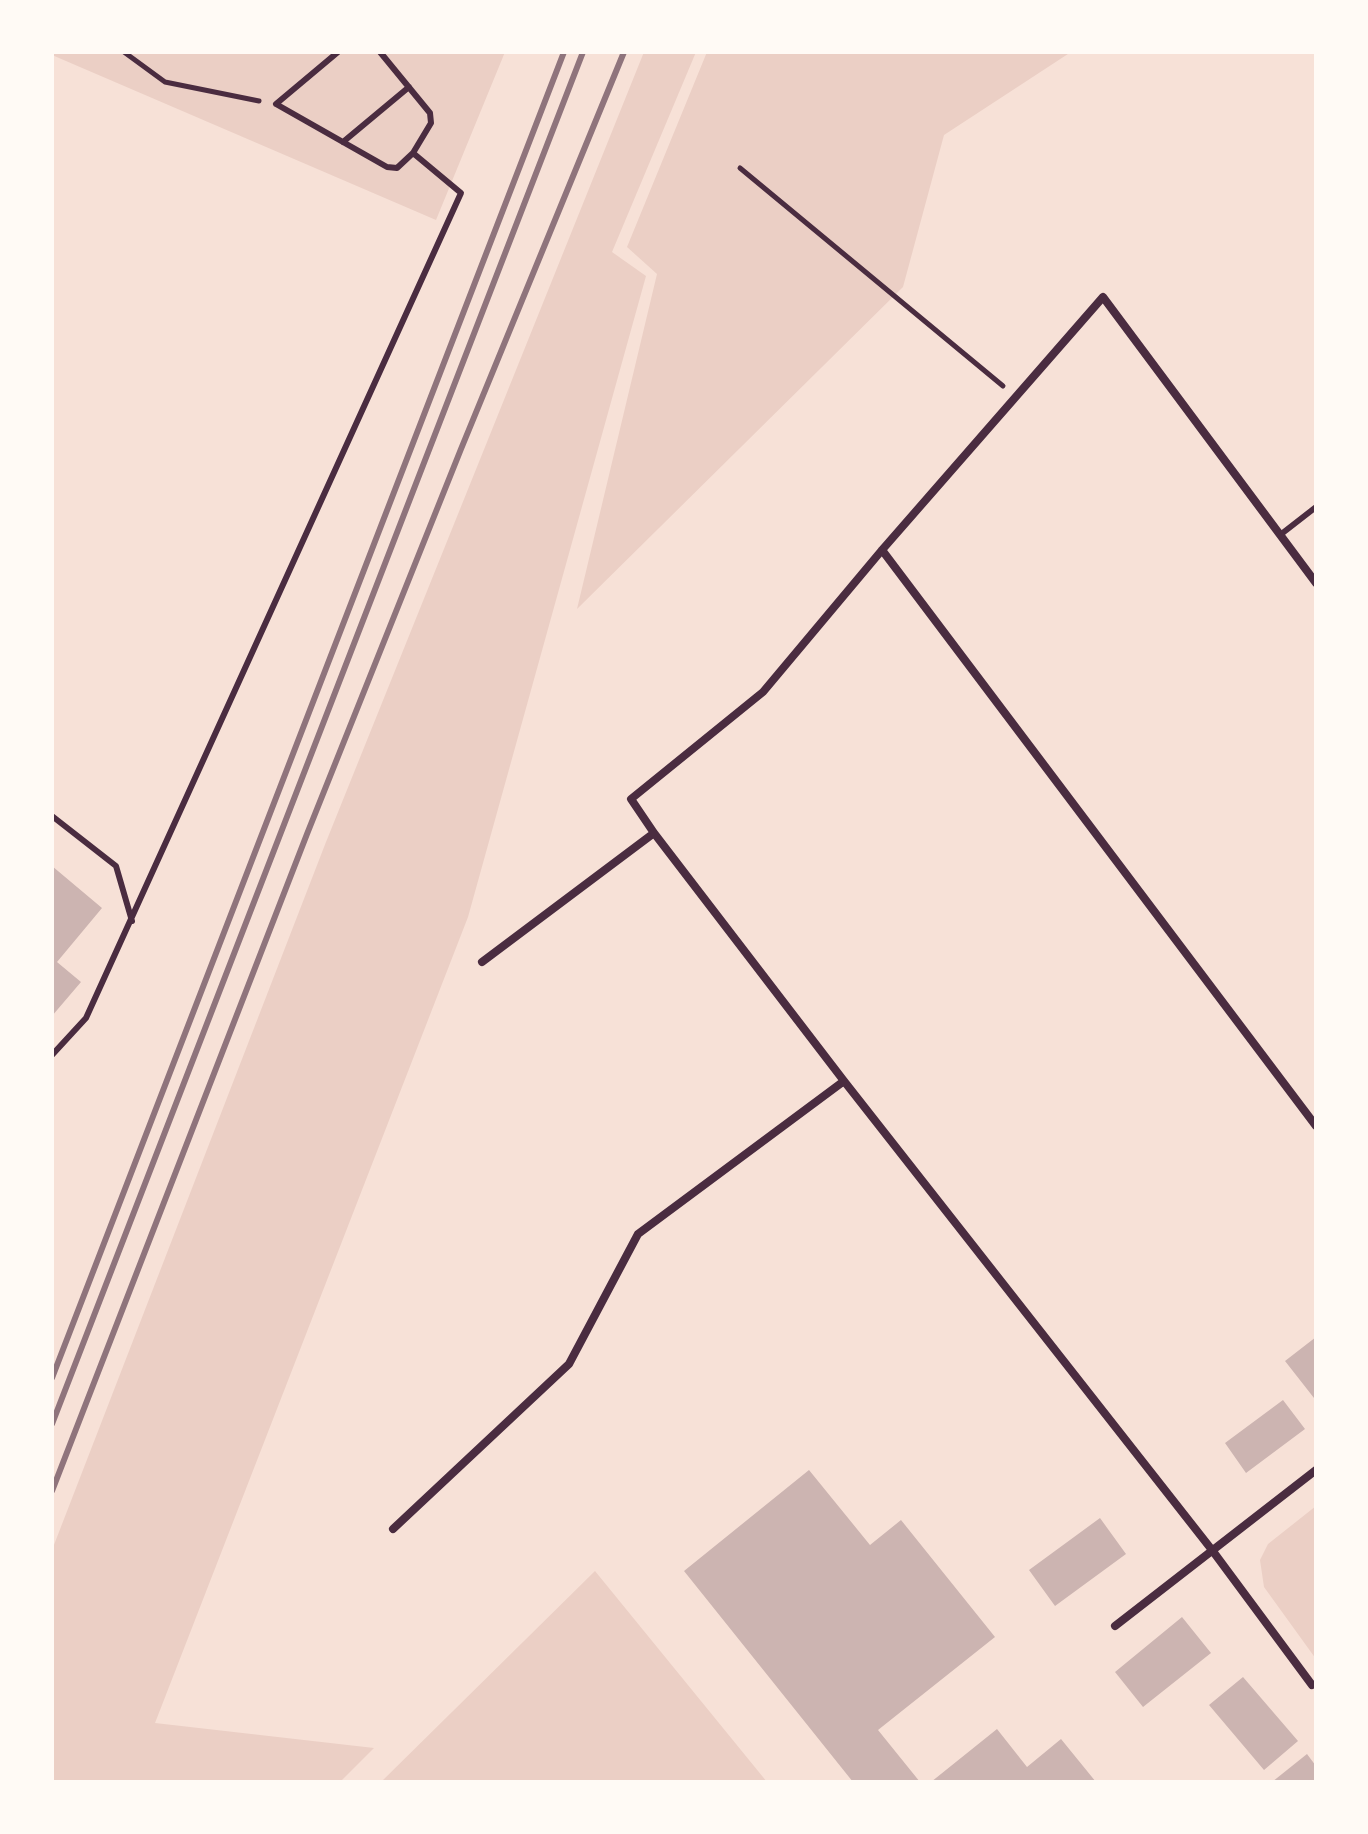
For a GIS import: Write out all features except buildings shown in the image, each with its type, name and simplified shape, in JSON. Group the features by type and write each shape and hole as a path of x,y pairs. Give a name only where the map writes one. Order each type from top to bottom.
{"street":[{"path":"1312,1685 1212,1550 844,1081 631,799 763,692 882,550 1103,297 1316,583"},
{"path":"882,550 1316,1126"},
{"path":"482,962 654,833"},
{"path":"393,1529 569,1364 638,1234 844,1081"},
{"path":"1115,1626 1316,1470"}],"lane":[{"path":"338,52 276,104 387,167 397,168 413,153 431,123 430,113 380,52"},
{"path":"343,142 409,87"},
{"path":"52,1055 86,1018 461,193 413,153"},
{"path":"1280,535 1316,507"},
{"path":"52,816 116,866 132,921"}],"path":[{"path":"124,52 165,82 231,98 276,104"},
{"path":"740,168 1016,397"}],"shaded area":[{"path":"52,52 505,52 436,220 52,55"},
{"path":"644,52 696,52 612,252 646,276 468,917 155,1723 374,1748 340,1782 52,1782 52,1550 326,842"},
{"path":"707,52 1071,52 944,135 903,287 577,609 657,274 627,247"},
{"path":"1316,1506 1316,1659 1264,1587 1260,1560 1268,1544"},
{"path":"595,1571 767,1782 381,1782"}],"railway":[{"path":"52,1378 564,52"},
{"path":"52,1424 583,52"},
{"path":"52,1491 307,834 624,52"}]}
